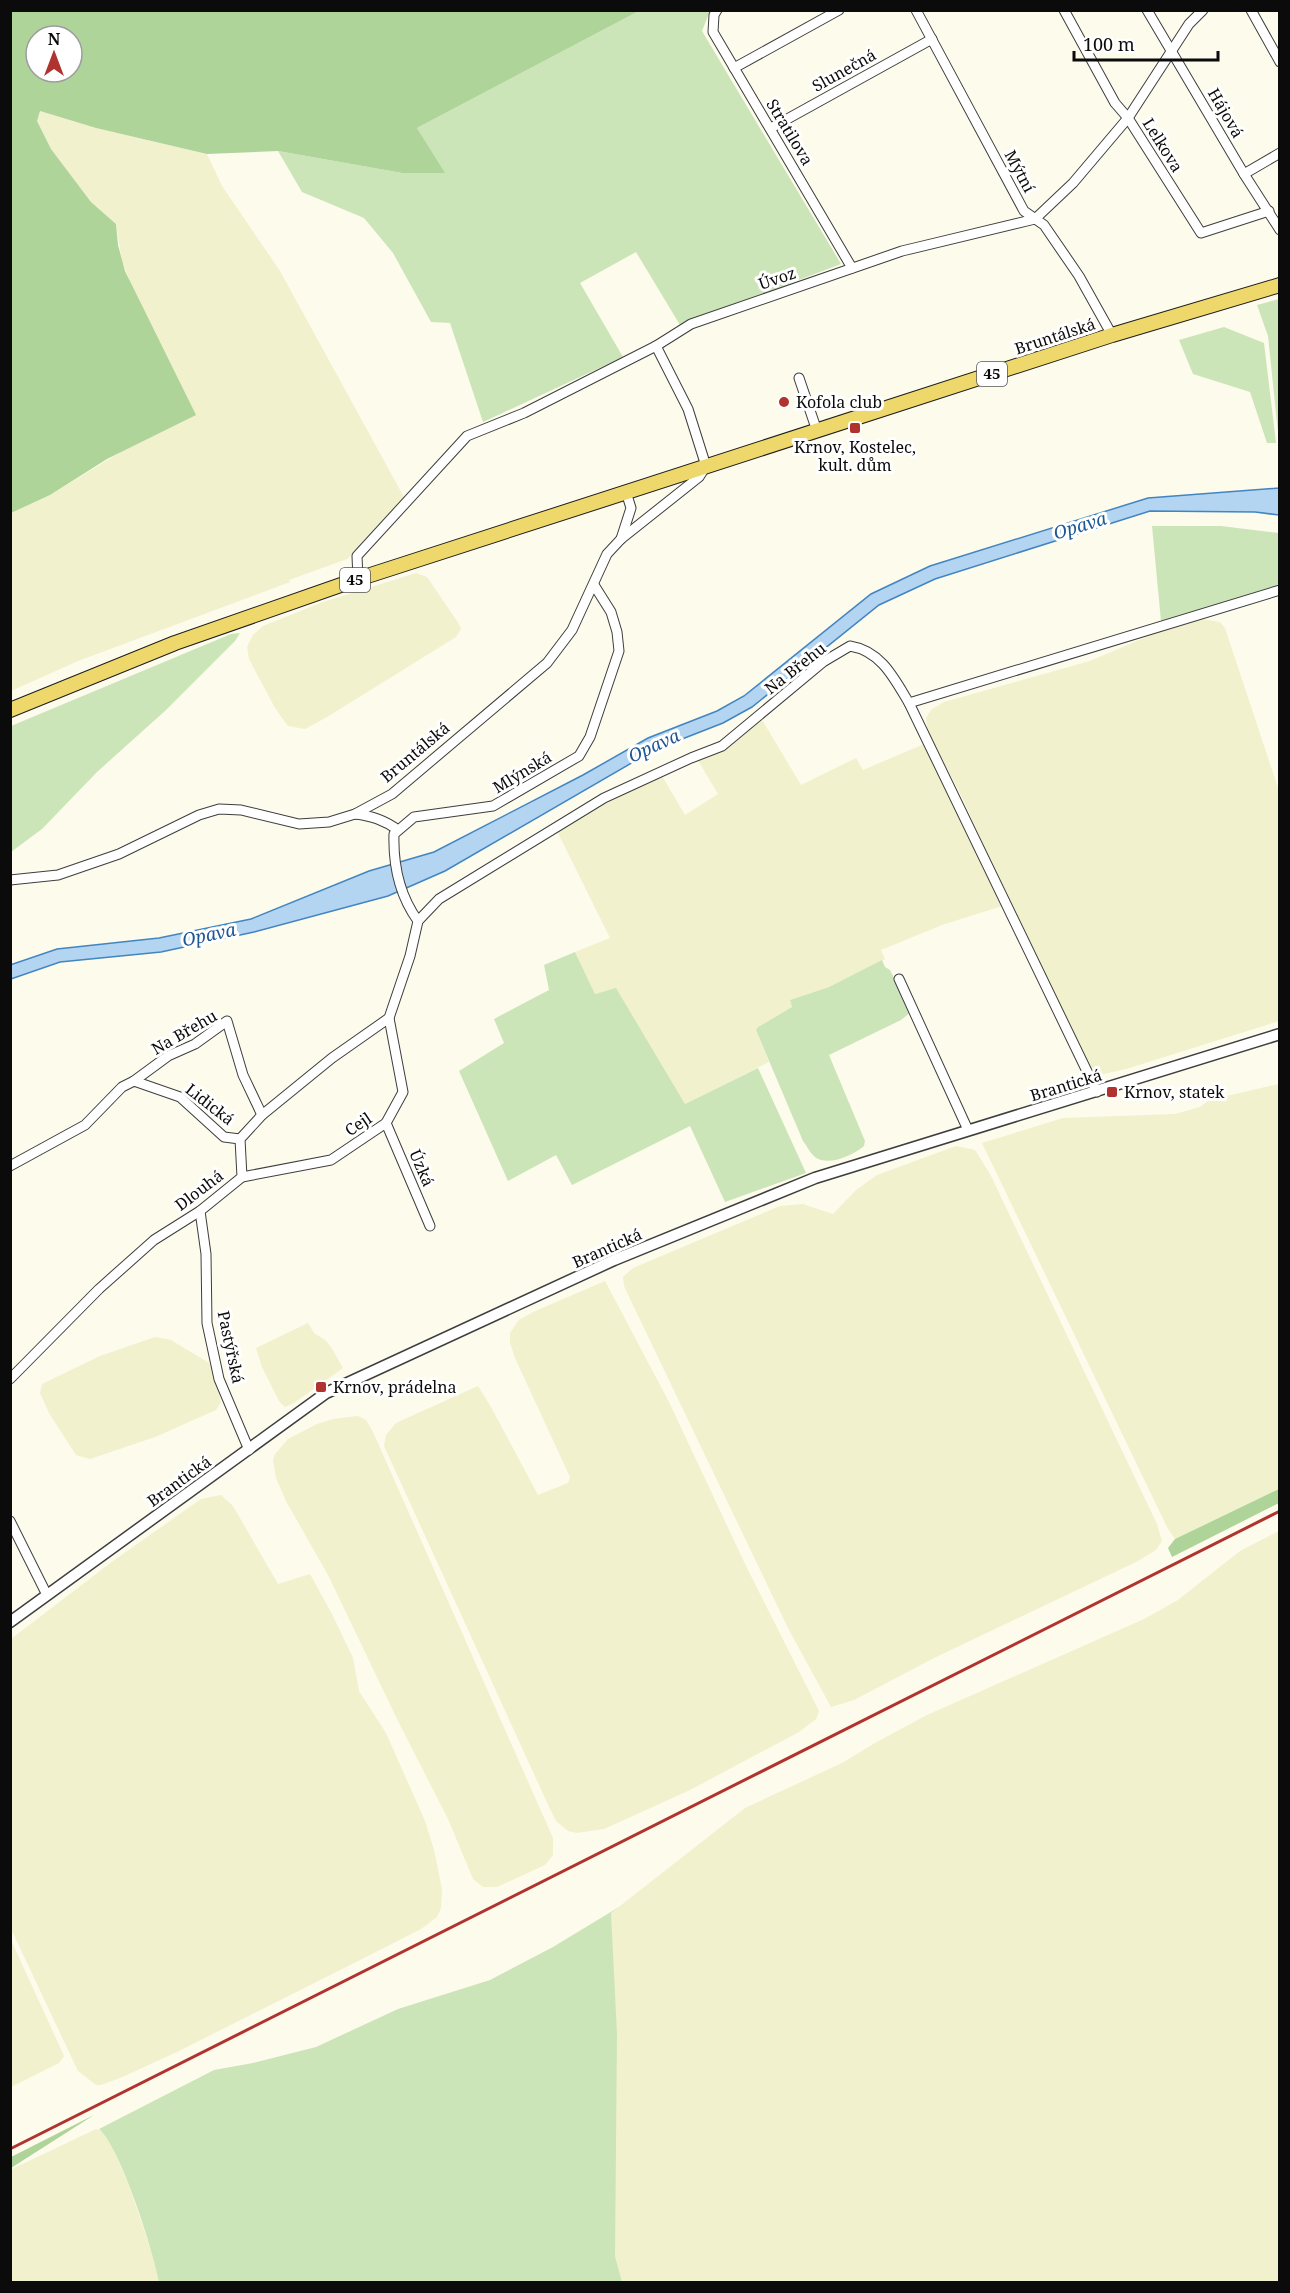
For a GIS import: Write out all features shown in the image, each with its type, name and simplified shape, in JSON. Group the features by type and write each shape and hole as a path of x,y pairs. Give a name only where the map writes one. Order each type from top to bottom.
{"main road":[{"name":"Bruntálská","path":"10,710 175,643 358,579 1112,335 1280,285"}],"street":[{"name":"Stratilova","path":"717,10 714,15 713,32 852,268"},
{"path":"734,68 838,10"},
{"name":"Mýtní","path":"916,10 1024,211 1044,225 1079,276 1112,335"},
{"name":"Lelkova","path":"1064,10 1115,103 1128,118 1201,233 1269,212"},
{"name":"Hájová","path":"1147,10 1244,174 1280,230"},
{"path":"1035,219 1073,183 1128,118 1189,24 1203,10"},
{"path":"1251,10 1280,62"},
{"name":"Slunečná","path":"771,128 932,39"},
{"path":"1244,174 1280,153"},
{"name":"Úvoz","path":"358,579 357,556 467,436 524,412 656,346 691,324 902,250 1035,219"},
{"path":"656,346 688,409 706,466"},
{"path":"799,378 817,431"},
{"name":"Bruntálská","path":"10,880 58,875 119,854 199,815 219,809 241,810 299,824 329,822 355,814 392,794 547,663 572,630 607,554 621,538 699,477 706,466"},
{"name":"Bruntálská","path":"621,538 631,508 626,492"},
{"name":"Mlýnská","path":"398,830 414,817 493,806 579,756 590,737 619,651 617,632 611,612 594,585"},
{"path":"1097,1092 909,703 1280,590"},
{"name":"Na Břehu","path":"418,921 439,899 604,798 722,746 824,662 850,646 867,652 888,667 909,703"},
{"path":"240,1139 262,1115 332,1058 389,1018 410,956 418,921 405,904 393,856 394,834 398,830 385,821 355,814"},
{"path":"899,979 969,1130"},
{"name":"Cejl","path":"242,1177 332,1160 386,1123 403,1092 389,1018"},
{"name":"Na Břehu","path":"134,1081 168,1056 195,1044 227,1021 243,1075 262,1115"},
{"name":"Brantická","path":"10,1622 326,1394 614,1260 815,1178 1280,1034"},
{"path":"10,1166 85,1125 122,1088 134,1081"},
{"name":"Lidická","path":"134,1081 180,1097 224,1137 240,1139"},
{"name":"Úzká","path":"386,1123 430,1226"},
{"name":"Dlouhá","path":"10,1379 99,1289 154,1240 200,1211 242,1177 240,1139"},
{"name":"Pastýřská","path":"200,1211 206,1254 207,1323 219,1379 249,1450"},
{"path":"10,1521 48,1595"}],"green space":[{"path":"11,10 639,10 417,128 445,173 402,173 278,151 207,154 96,128 40,111 37,121 51,149 91,202 116,224 118,245 125,271 196,415 107,459 50,495 11,513"},
{"path":"639,11 710,11 702,31 841,264 680,325 636,252 580,283 623,357 483,422 450,323 431,322 393,253 364,218 302,192 278,151 402,173 444,173 417,128"},
{"path":"40,111 96,128 207,154 222,186 280,271 405,499 379,531 347,559 78,661 11,691 11,513 50,495 131,446 131,284 122,261 116,224 91,202 51,149 37,121"},
{"path":"1280,299 1279,442 1268,336 1257,305"},
{"path":"1224,327 1264,343 1276,443 1267,443 1250,392 1193,374 1179,340"},
{"path":"1152,526 1221,526 1279,533 1279,587 1161,621"},
{"path":"416,573 427,577 459,624 461,629 456,637 305,729 288,726 275,708 249,659 247,647 253,635 263,626 323,602"},
{"path":"1203,619 1220,622 1225,628 1279,791 1279,1021 1104,1074 1095,1071 1083,1054 1010,904 961,795 928,732 926,718 931,710 944,702 1090,661 1153,634"},
{"path":"240,633 235,641 166,710 97,772 42,829 11,852 11,726 231,634"},
{"path":"761,718 801,785 856,758 863,770 924,744 1002,906 942,925 881,950 885,959 829,987 790,1000 792,1007 756,1030 769,1062 685,1104 616,989 595,994 575,952 610,938 557,831 662,776 685,815 718,794 697,759 720,752"},
{"path":"575,952 595,994 616,988 685,1104 758,1068 806,1173 725,1202 690,1126 572,1185 556,1155 508,1181 459,1071 504,1043 494,1019 549,990 544,965"},
{"path":"882,960 885,967 890,970 911,1012 901,1020 829,1055 865,1141 864,1146 848,1156 827,1161 820,1160 813,1155 803,1141 756,1030 792,1007 790,1000 829,987"},
{"path":"1279,1084 1279,1489 1175,1539 1167,1527 982,1143 1063,1118 1175,1114 1200,1107 1209,1100"},
{"path":"956,1146 975,1150 990,1174 1157,1524 1162,1541 1156,1550 1136,1562 934,1658 854,1700 831,1707 788,1628 631,1301 624,1286 623,1277 633,1268 780,1206 803,1204 833,1214 856,1190 877,1175"},
{"path":"605,1281 669,1402 746,1566 819,1711 816,1719 799,1732 688,1791 604,1829 577,1833 568,1831 556,1821 550,1809 384,1446 386,1435 396,1423 478,1386 538,1495 568,1483 570,1477 515,1358 510,1343 510,1333 519,1320 533,1312"},
{"path":"308,1323 314,1333 331,1347 343,1368 285,1407 279,1401 262,1367 256,1348"},
{"path":"155,1337 171,1340 209,1363 221,1402 216,1410 155,1437 90,1459 76,1455 49,1413 40,1393 42,1384 100,1356"},
{"path":"358,1416 366,1420 373,1432 553,1838 553,1855 545,1865 497,1887 483,1887 473,1879 448,1819 328,1575 286,1501 276,1478 273,1460 275,1454 288,1439 317,1424 333,1419"},
{"path":"1279,1489 1279,1503 1172,1557 1168,1548 1175,1539"},
{"path":"221,1495 233,1506 278,1584 310,1574 332,1614 353,1658 359,1691 386,1733 425,1821 442,1889 441,1908 437,1917 421,1929 177,2052 120,2078 96,2085 78,2071 11,1929 11,1639 113,1561 201,1499"},
{"path":"1279,1531 1279,2282 622,2282 615,2256 611,1913 745,1808 842,1763 927,1715 1144,1619 1178,1600 1240,1551"},
{"path":"619,1907 611,1913 617,2034 615,2256 622,2282 159,2282 143,2225 126,2177 117,2156 99,2129 214,2070 316,2047 398,2009 490,1980 553,1947"},
{"path":"11,1940 64,2056 59,2063 11,2087"},
{"path":"94,2115 11,2168 11,2157"},
{"path":"96,2129 102,2131 112,2146 128,2183 155,2262 159,2282 11,2282 10,2170"}],"water":[{"name":"Opava","path":"1279,488 1279,515 1255,512 1150,511 935,579 879,605 752,707 723,723 654,750 445,871 388,896 254,932 161,952 60,962 11,979 10,965 57,949 159,938 251,919 369,871 434,852 583,775 648,738 717,711 744,696 871,594 930,566 1148,498"}],"railway":[{"path":"10,2149 1280,1511"}],"place":[{"name":"Kofola club","path":"784,402"},
{"name":"Krnov, Kostelec, kult. dům","path":"855,428"},
{"name":"Krnov, statek","path":"1112,1092"},
{"name":"Krnov, prádelna","path":"321,1387"}]}
